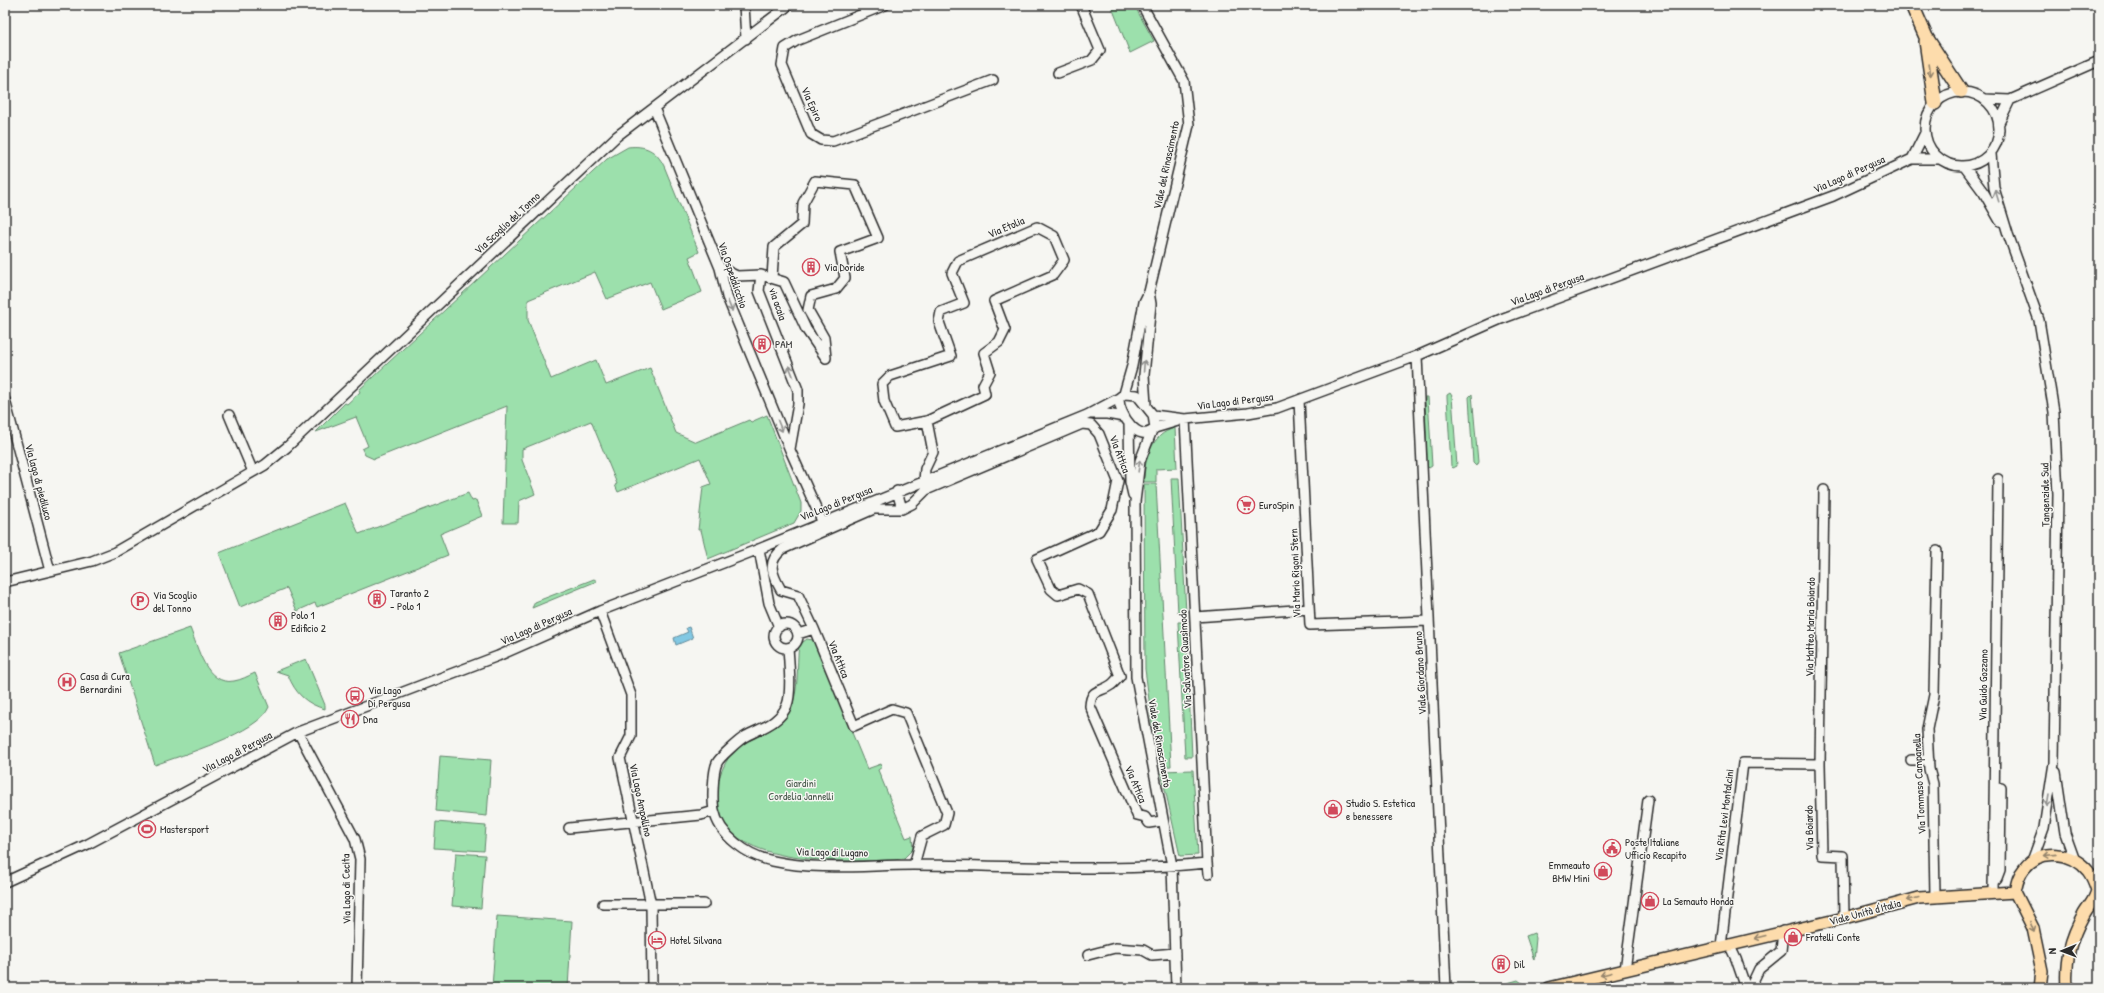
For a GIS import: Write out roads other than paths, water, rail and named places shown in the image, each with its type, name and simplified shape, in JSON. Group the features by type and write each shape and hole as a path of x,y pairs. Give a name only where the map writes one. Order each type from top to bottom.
{"highway":[{"path":"1912,5 1926,37 1961,91"},
{"path":"1926,37 1935,103"}],"main road":[{"path":"2040,988 2042,971 2033,928 2015,892 2018,879 2024,868 2032,860 2048,854 2062,854 2074,858 2089,871 2098,890 2095,900 2085,912 2069,946 2066,961 2067,988"},
{"name":"Viale Unità d'Italia","path":"1549,988 1783,931 1844,918 1919,898 1993,887 2015,892"}],"street":[{"path":"744,5 746,39"},
{"name":"Via Scoglio del Tonno","path":"5,582 50,571 115,552 253,472 287,447 617,136 789,5"},
{"name":"Via Epiro","path":"885,5 798,40 785,48 782,65 812,134 821,140 833,141 993,80"},
{"path":"1058,73 1092,60 1100,50 1082,5"},
{"name":"Viale del Rinascimento","path":"1142,5 1184,81 1188,125 1150,292 1151,304 1144,375 1146,404"},
{"path":"1985,99 2010,100 2099,61"},
{"path":"1961,91 1974,93 1985,99 1997,114 2000,134 1990,154 1979,162 1964,166 1951,165 1939,159 1930,147 1925,133 1925,122 1928,112 1942,97 1961,91"},
{"path":"1999,123 2010,100"},
{"name":"Via Ospedalicchio","path":"654,108 720,268 726,298 790,450 822,521"},
{"path":"1912,159 1925,133"},
{"name":"Tangenziale Sud","path":"1990,154 1994,188 2008,234 2038,320 2054,412 2058,494 2054,763 2044,828 2032,860"},
{"name":"Via Lago di Pergusa","path":"1153,415 1185,418 1248,413 1277,408 1417,356 1501,319 1832,196 1912,159 1939,159"},
{"name":"Tangenziale Sud","path":"1964,166 1984,193 2008,234"},
{"path":"720,268 737,276 761,275 784,282 806,329 826,358 824,338 808,310 811,296 836,289 845,278 840,252 878,238 855,185 815,181 803,203 802,224 774,247 772,278"},
{"name":"Via Etolia","path":"1037,227 1054,236 1064,260 1053,275 994,301 1005,330 999,342 984,353 990,372 983,385 985,394 927,421 895,427 884,401 882,384 890,376 951,356 939,322 941,312 964,304 952,273 958,261 1037,227"},
{"name":"via acaia","path":"761,275 758,291 798,390 798,404 790,450"},
{"name":"Viale del Rinascimento","path":"1122,396 1132,366 1144,302 1150,292"},
{"name":"Viale Giordano Bruno","path":"1417,356 1446,988"},
{"path":"1135,502 1140,461 1153,430 1153,415 1146,404 1137,395 1122,396 1120,410 1127,420 1140,433 1153,430"},
{"name":"Via Lago di Pergusa","path":"5,882 88,844 298,732 498,656 600,611 759,549 822,521 1087,414 1122,396"},
{"name":"Via lago di piediluco","path":"5,400 50,571"},
{"name":"Via Mario Rigoni Stern","path":"1299,400 1310,625 1429,621"},
{"path":"229,414 253,472"},
{"path":"1087,414 1108,414 1127,420"},
{"name":"Via Lago di Pergusa","path":"1153,430 1185,418"},
{"name":"Via Salvatore Quasìmodo","path":"1185,418 1208,874"},
{"path":"1127,420 1130,482 1135,502"},
{"path":"924,481 925,469 933,452 927,421"},
{"name":"Via Attica","path":"914,865 922,836 944,825 947,813 906,713 892,709 854,726 814,629 798,595 781,590 774,577 772,564 775,555 783,549 874,509 902,509 912,504 926,490 1082,424 1091,425 1099,434 1118,481 1112,510 1100,531 1037,559 1051,589 1058,595 1078,589 1088,594 1120,676 1111,686 1096,691 1090,698 1090,706 1137,815 1145,817 1149,823 1162,821"},
{"name":"Via Guido Gozzano","path":"1993,887 1998,479"},
{"name":"Via Matteo Maria Boiardo","path":"1820,764 1824,490"},
{"path":"897,491 902,509"},
{"name":"Viale del Rinascimento","path":"1135,502 1136,677 1162,821 1172,866 1176,988"},
{"path":"759,549 769,603 779,627"},
{"name":"Via Tommaso Campanella","path":"1935,896 1933,784 1929,760 1928,729 1934,695 1937,551"},
{"path":"1195,617 1309,609"},
{"name":"Via Lago Ampollino","path":"600,611 631,695 631,736 620,758 651,905 652,988"},
{"path":"791,625 798,634 795,644 788,648 781,646 776,641 775,633 779,627 791,625"},
{"path":"798,634 814,629"},
{"name":"Via Lago di Lugano","path":"788,648 788,704 781,716 771,724 743,738 717,763 713,793 714,810 721,826 736,845 772,861 812,866 914,865 1032,868 1172,866"},
{"name":"Via Lago di Cecita","path":"298,732 355,839 360,859 357,988"},
{"path":"1911,760 1929,760"},
{"name":"Via Rita Levi Montalcini","path":"1725,945 1743,763 1820,764"},
{"name":"Tangenziale Sud","path":"2054,763 2065,833 2074,858"},
{"name":"Via Boiardo","path":"1820,764 1822,855 1843,856 1844,918"},
{"path":"1993,887 2000,870 2001,788"},
{"path":"1625,970 1648,800"},
{"path":"569,828 701,815 714,810"},
{"path":"1172,866 1207,863"},
{"path":"603,904 704,904"},
{"path":"1750,988 1759,969 1781,951 1783,931"},
{"path":"1725,945 1736,959 1746,988"},
{"path":"1088,955 1115,948 1143,950 1152,955 1175,953"}],"water":[{"path":"689,627 693,638 676,645 674,638 688,632 686,628"}],"place":[{"name":"Via Doride","path":"811,267"},
{"name":"PAM","path":"762,344"},
{"name":"EuroSpin","path":"1246,505"},
{"name":"Taranto 2 - Polo 1","path":"377,599"},
{"name":"Via Scoglio del Tonno","path":"140,601"},
{"name":"Polo 1 Edificio 2","path":"278,621"},
{"name":"Casa di Cura Bernardini","path":"67,682"},
{"name":"Via Lago Di Pergusa","path":"355,696"},
{"name":"Dna","path":"350,719"},
{"name":"Studio S. Estetica e benessere","path":"1333,809"},
{"name":"Mastersport","path":"147,829"},
{"name":"Poste Italiane Ufficio Recapito","path":"1612,848"},
{"name":"Emmeauto BMW Mini","path":"1603,871"},
{"name":"La Semauto Honda","path":"1650,901"},
{"name":"Fratelli Conte","path":"1793,937"},
{"name":"Hotel Silvana","path":"657,940"},
{"name":"Dil","path":"1501,964"}],"park label":[{"name":"Giardini Cordelia Jannelli","path":"801,789"}]}
